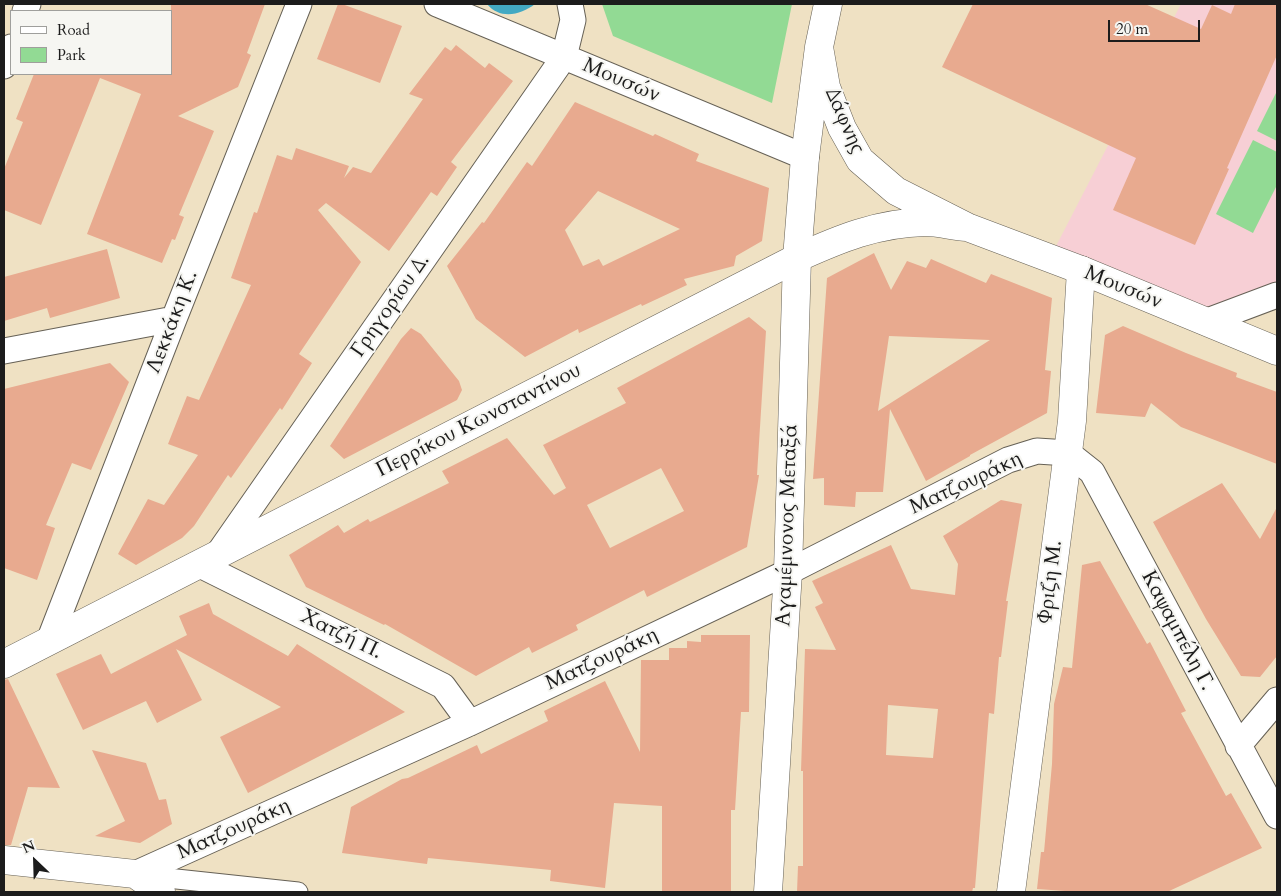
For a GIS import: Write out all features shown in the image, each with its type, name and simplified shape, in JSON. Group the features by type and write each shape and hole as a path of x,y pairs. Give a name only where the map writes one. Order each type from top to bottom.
{"main road":[{"name":"Δάφνης","path":"805,157 819,48 828,4"},
{"name":"Δάφνης","path":"819,48 826,87 842,128 860,160 896,191 967,227"},
{"name":"Αγαμέμνονος Μεταξά","path":"768,892 788,572 798,225 805,157"},
{"name":"Περρίκου Κωνσταντίνου","path":"4,664 797,258 866,230 894,224 927,222 967,227"},
{"name":"Μουσών","path":"967,227 1081,270 1277,351"},
{"name":"Φριζη Μ.","path":"1011,892 1072,422 1081,270"},
{"path":"4,860 135,874 161,892"}],"street":[{"name":"Λεκκάκη Κ.","path":"49,641 299,4"},
{"name":"Μουσών","path":"437,4 805,157"},
{"name":"Γρηγορίου Δ.","path":"208,559 564,57 574,20 570,4"},
{"path":"4,66 10,50"},
{"path":"1206,322 1277,295"},
{"path":"4,351 174,319"},
{"name":"Ματζουράκη","path":"135,874 470,724 788,572 1008,460 1037,451 1068,453"},
{"name":"Καψαμπέλη Γ.","path":"1068,453 1092,472 1277,816"},
{"name":"Χατζή Π.","path":"208,559 443,686 470,724"},
{"path":"1238,746 1277,700"},
{"path":"135,874 298,892"}],"shaded area":[{"path":"1181,4 1277,4 1277,288 1204,315 1054,250"}],"green space":[{"path":"602,4 792,4 772,103 613,36"},
{"path":"1277,91 1277,141 1257,131"},
{"path":"1253,140 1277,152 1277,185 1253,233 1216,214"}],"water":[{"path":"487,4 535,4 517,13 504,14 492,9"}],"building":[{"path":"171,4 265,4 247,53 251,55 238,87 178,116 214,131 179,215 184,217 175,240 172,239 162,263 87,234 141,94 100,78 41,225 4,210 4,169 23,122 16,119 34,75 172,75"},
{"path":"338,4 402,26 380,83 317,59"},
{"path":"973,4 1145,4 1201,29 1212,5 1231,14 1235,4 1277,4 1277,55 1195,245 1113,210 1136,158 942,67"},
{"path":"456,45 485,68 489,63 513,81 451,162 457,167 437,196 431,192 389,251 326,203 318,210 361,262 299,354 312,363 282,410 280,408 231,478 228,475 194,526 182,538 136,565 118,554 148,499 164,505 198,455 168,444 187,396 199,400 251,285 231,278 254,212 257,213 277,155 292,160 296,148 349,166 344,178 353,167 371,173 423,99 409,94 445,47 451,51"},
{"path":"575,102 699,154 696,161 769,188 762,241 736,256 734,266 684,279 687,285 579,333 578,329 525,357 476,319 447,266 482,222 484,223 527,162 532,166","holes":["598,191 680,229 603,266 599,259 583,266 565,230"]},
{"path":"107,249 120,298 50,318 47,308 4,321 4,277"},
{"path":"874,253 891,290 907,261 926,268 931,259 986,283 991,274 1052,298 1045,370 1051,371 1047,413 926,481 890,409 883,492 856,492 855,507 824,505 824,478 813,479 827,278","holes":["889,336 990,340 878,411"]},
{"path":"749,317 766,331 757,475 759,475 747,547 647,597 644,590 576,625 578,630 532,653 529,647 476,676 385,624 306,587 289,555 338,525 344,533 368,519 370,522 449,483 442,471 507,438 554,495 566,488 543,445 626,403 617,388","holes":["661,468 684,511 610,548 587,505"]},
{"path":"1123,326 1237,373 1236,377 1277,392 1277,464 1181,427 1151,403 1145,417 1096,413 1105,335"},
{"path":"411,328 421,334 459,381 462,390 457,400 344,459 330,446 401,339"},
{"path":"110,363 129,382 91,470 72,463 46,525 55,528 37,580 4,568 4,389"},
{"path":"1222,483 1260,539 1277,507 1277,656 1260,677 1241,676 1206,619 1153,522"},
{"path":"1001,500 1022,504 1006,601 1008,601 1001,657 999,657 994,714 989,713 975,888 973,888 972,892 797,892 798,866 803,866 803,771 801,771 805,649 836,650 815,607 823,603 812,581 891,545 911,589 955,595 958,564 943,536","holes":["888,705 938,709 933,758 886,755"]},
{"path":"1100,561 1147,644 1150,642 1186,711 1181,713 1226,796 1231,793 1262,848 1167,892 1079,892 1037,889 1041,852 1044,852 1052,764 1054,704 1063,667 1072,668 1082,565"},
{"path":"209,603 213,614 288,656 297,644 405,712 248,793 220,737 281,707 176,649 202,700 157,723 146,701 83,730 56,674 101,654 111,674 187,635 179,616"},
{"path":"701,635 750,635 749,712 741,712 735,810 731,810 731,892 662,892 662,806 614,803 605,888 550,881 551,870 428,858 427,864 342,853 351,807 402,779 408,778 477,745 481,754 548,721 544,711 605,681 640,752 641,660 669,660 669,648 687,648 687,641 701,642"},
{"path":"8,679 60,788 28,787 11,845 4,845 4,680"},
{"path":"92,750 146,763 159,800 166,799 172,824 140,843 95,836 125,821"}]}
